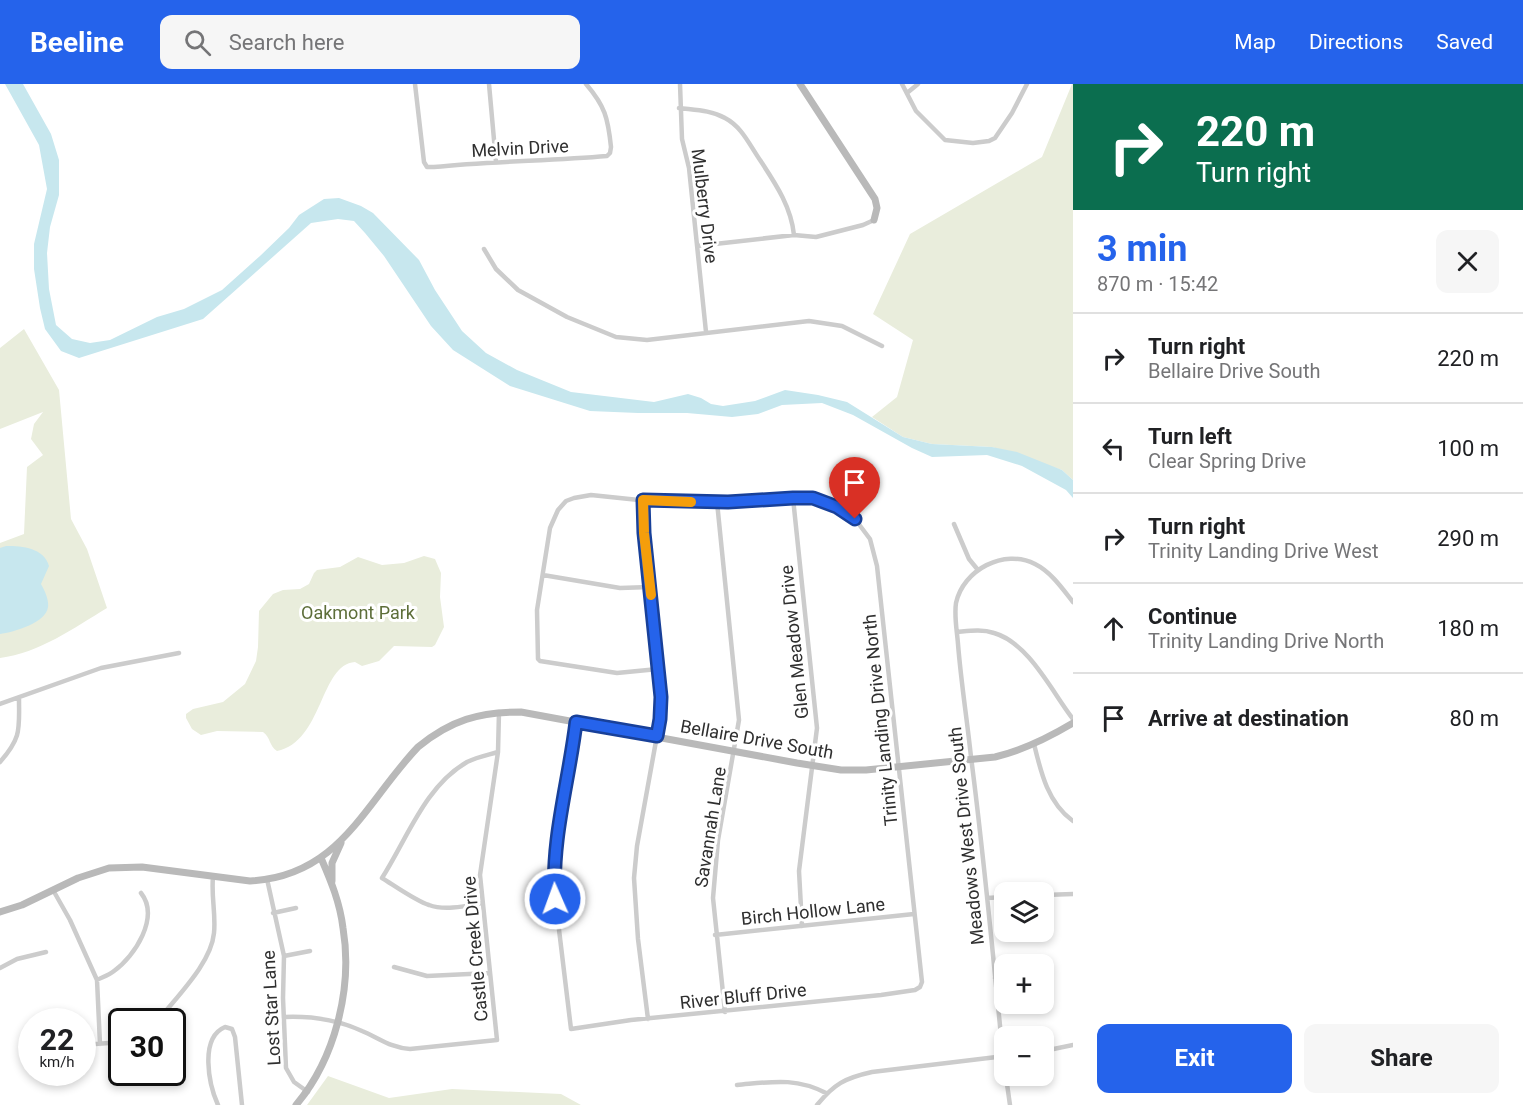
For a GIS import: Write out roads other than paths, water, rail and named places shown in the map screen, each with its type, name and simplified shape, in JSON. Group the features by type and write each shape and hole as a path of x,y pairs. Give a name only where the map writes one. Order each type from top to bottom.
{"street":[{"name":"Melvin Drive","path":"415,84 425,165 434,167 607,156 611,147 605,111 586,84"},
{"path":"489,84 496,162"},
{"name":"Mulberry Drive","path":"680,84 679,108 682,139 688,168 706,332"},
{"path":"697,246 794,235 816,237 874,220 877,208 875,199 800,84"},
{"path":"902,84 916,111 945,140 973,143 995,138 1012,113 1027,84"},
{"path":"907,93 918,84"},
{"path":"679,108 718,114 738,127 777,186 789,213 794,235"},
{"path":"484,249 496,269 518,290 591,328 616,337 647,340 784,323 825,322 842,326 882,346"},
{"name":"Trinity Landing Drive North","path":"543,575 550,528 558,510 566,501 591,495 643,500 717,502 813,498 837,507 855,519 870,539 877,566 922,982 918,988"},
{"name":"Glen Meadow Drive","path":"793,498 817,728 799,871 802,926"},
{"path":"643,500 644,533 661,697 660,719 637,846 634,878 638,939 648,1019"},
{"name":"Savannah Lane","path":"717,502 738,691 739,728 715,858 712,898 725,1011"},
{"path":"954,524 969,559 978,570 989,563 1010,559 1033,562 1049,573 1073,602"},
{"name":"Meadows West Drive South","path":"978,570 971,576 958,596 956,609 994,968"},
{"path":"650,587 620,588 543,575 537,610 538,657 540,661 617,673 658,669"},
{"path":"957,632 979,630 994,633 1019,647 1073,721"},
{"path":"0,704 101,668 179,653"},
{"path":"0,762 14,745 20,728 19,698"},
{"name":"Castle Creek Drive","path":"337,1021 398,1048 410,1049 497,1040 482,903 481,862 498,752 499,712"},
{"name":"Bellaire Drive South","path":"0,912 22,905 87,874 120,867 141,867 250,881 300,870 321,858 343,839 412,752 424,741 455,722 483,714 521,712 841,770 899,768 1013,753 1034,744 1073,721"},
{"name":"River Bluff Drive","path":"576,722 554,862 556,913 571,1029 918,988"},
{"path":"1034,744 1044,783 1062,812 1073,821"},
{"path":"482,903 437,907 428,905 382,878 439,785 466,763 498,752"},
{"path":"332,884 332,863 343,839"},
{"path":"296,1105 308,1092 326,1059 344,985 343,927 332,884 321,858"},
{"path":"168,1008 201,965 210,948 214,929 211,895 213,877"},
{"name":"Lost Star Lane","path":"267,879 284,956 286,1068 294,1082 308,1092"},
{"path":"53,890 70,920 97,980 100,1044"},
{"path":"97,980 119,968 141,937 149,909 141,894"},
{"path":"1054,895 1073,894"},
{"path":"987,898 994,898"},
{"path":"273,913 296,908"},
{"name":"Birch Hollow Lane","path":"715,935 914,914"},
{"path":"284,956 310,951"},
{"path":"0,968 17,959 46,952"},
{"path":"394,967 427,975 490,973"},
{"path":"285,1017 303,1016 337,1021"},
{"path":"218,1105 212,1084 209,1047 219,1031 229,1027 236,1037 242,1105"},
{"path":"96,1044 108,1043"},
{"path":"1054,1049 1073,1045"},
{"path":"816,1105 826,1093 846,1079 872,1072 994,1057"},
{"path":"737,1085 792,1082 814,1087 826,1093"},
{"name":"Meadows West Drive South","path":"1008,1086 1010,1105"}],"water":[{"path":"5,84 23,84 51,134 59,160 59,195 50,227 47,253 49,289 56,325 72,339 90,343 110,340 157,317 184,309 222,290 289,228 299,215 324,199 339,198 373,213 419,260 435,290 462,331 486,353 517,370 571,392 654,402 688,394 711,404 723,406 755,401 785,390 818,395 847,402 903,437 932,444 992,447 1017,452 1062,470 1073,480 1073,498 1066,490 1022,466 987,455 932,457 853,415 822,403 782,405 758,414 732,417 687,413 590,411 510,386 453,350 431,326 384,256 354,221 338,219 311,223 203,319 79,358 61,351 45,329 34,269 34,244 47,189 39,145"},
{"path":"6,546 32,549 43,555 49,566 41,584 48,607 42,618 36,622 21,629 0,634 0,548"}],"park label":[{"name":"Oakmont Park","path":"358,612"}]}
